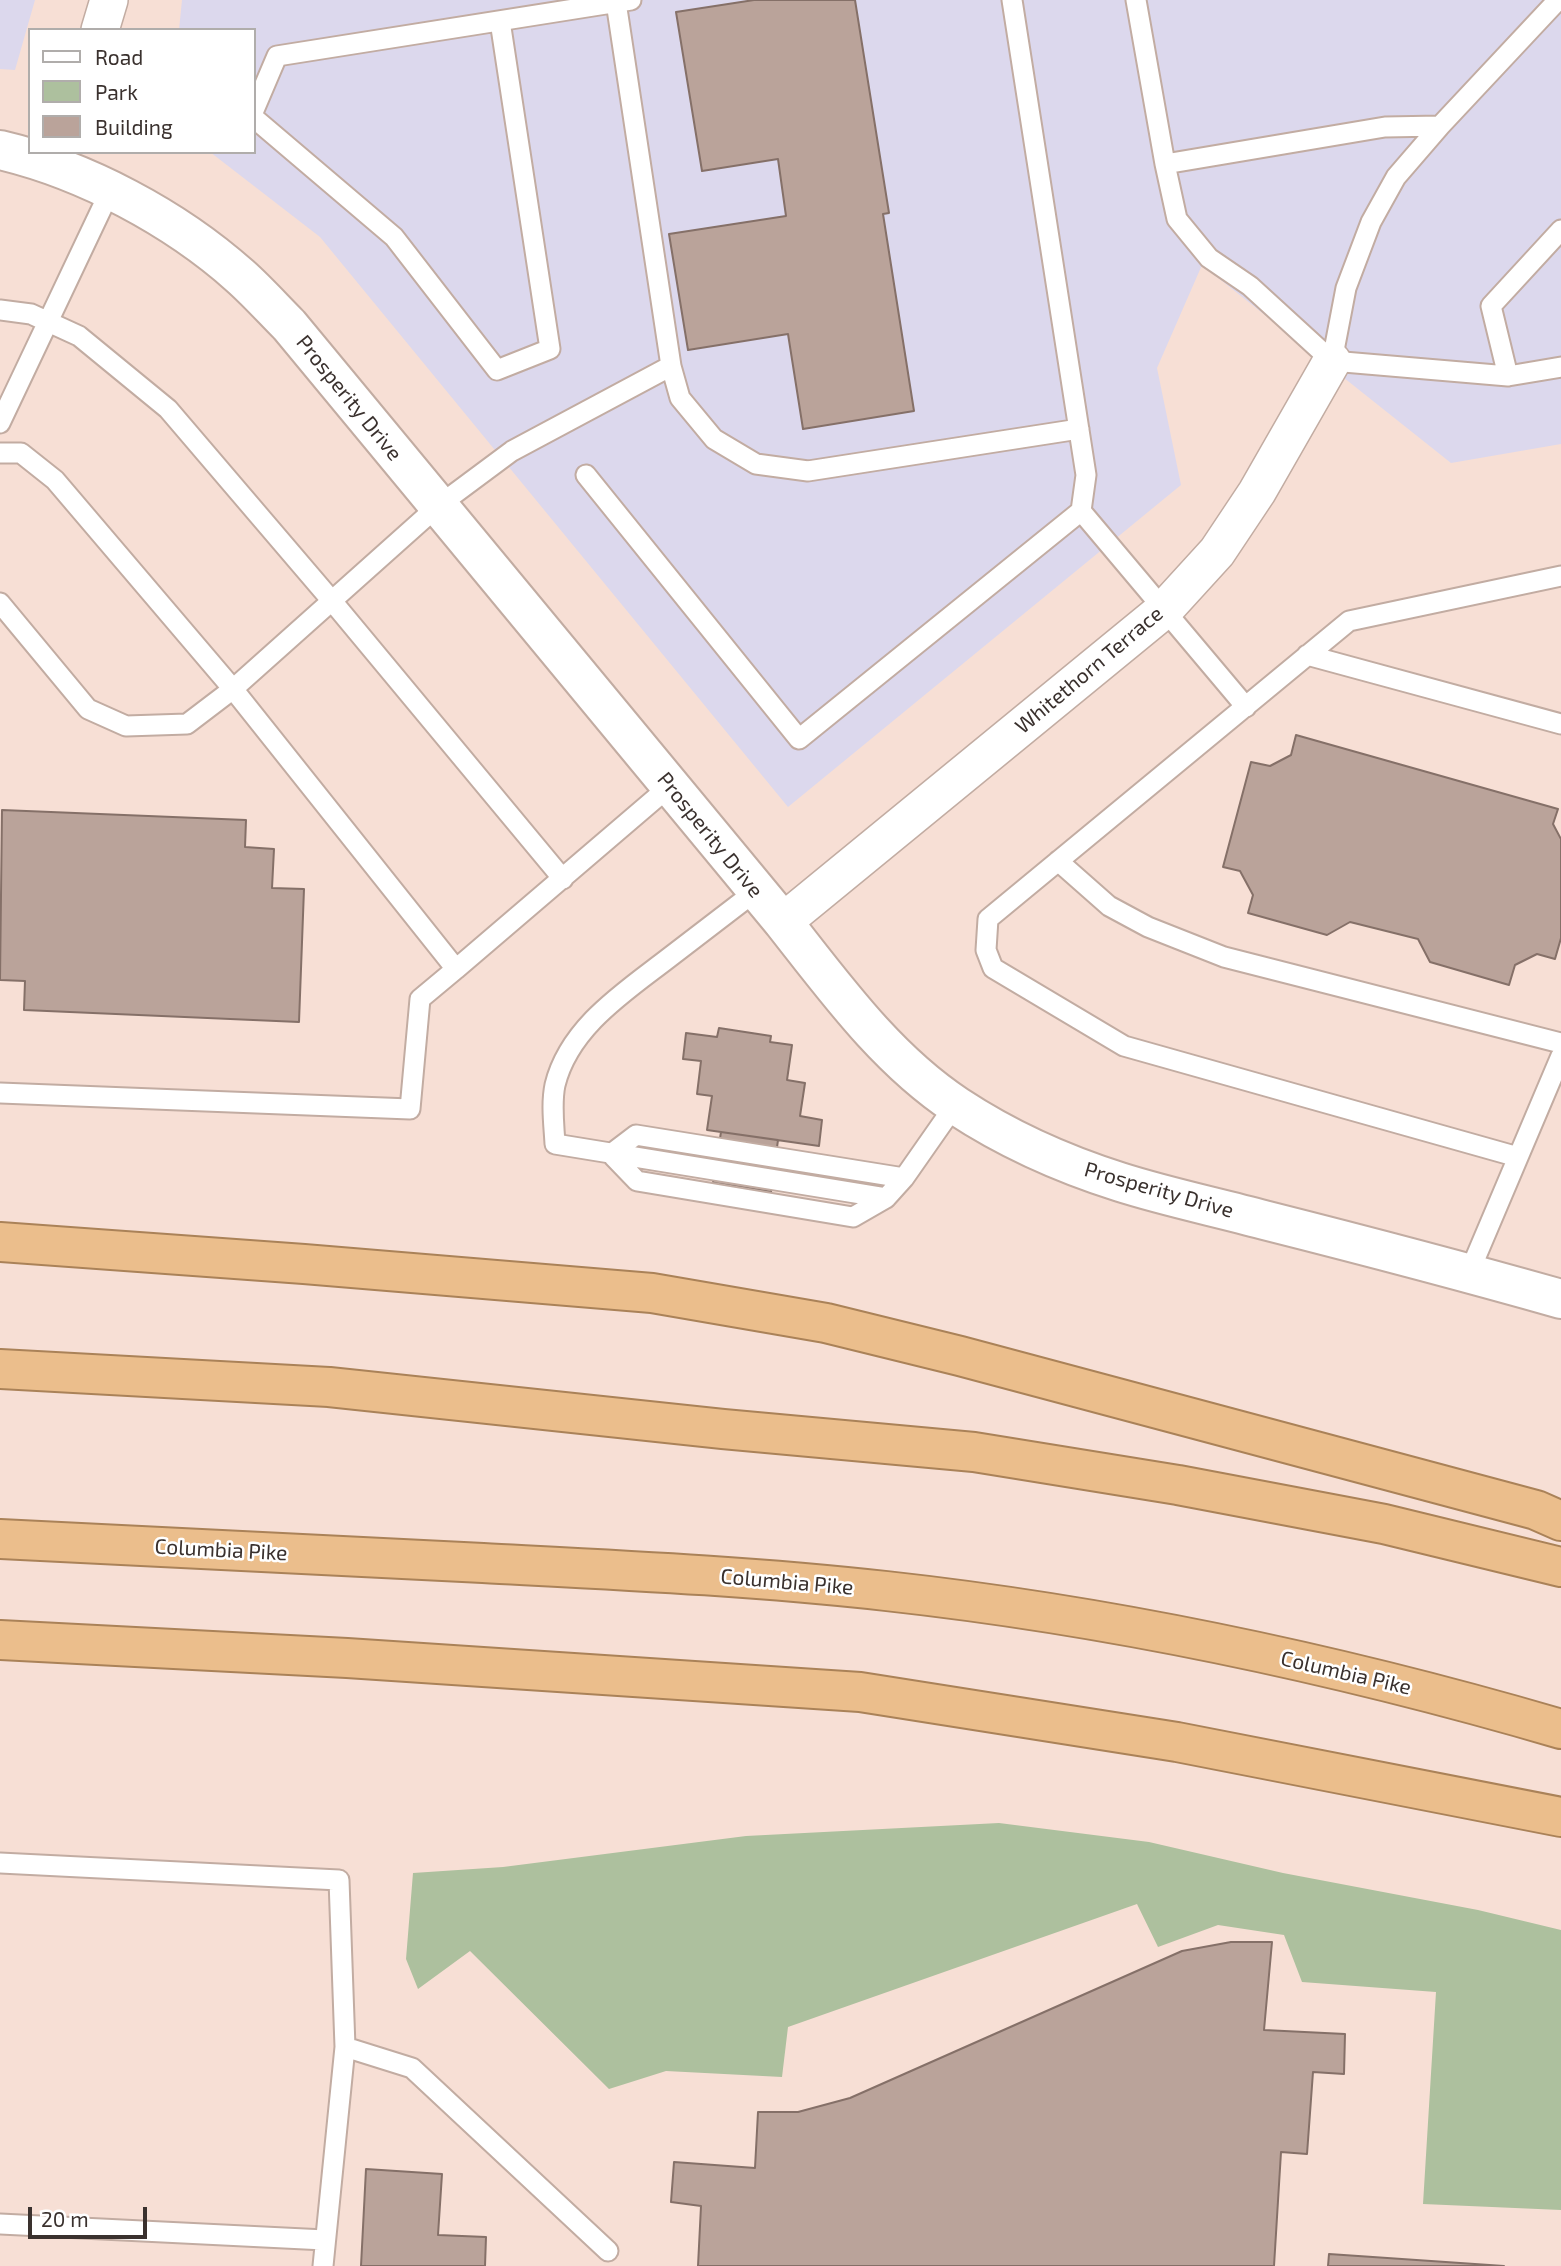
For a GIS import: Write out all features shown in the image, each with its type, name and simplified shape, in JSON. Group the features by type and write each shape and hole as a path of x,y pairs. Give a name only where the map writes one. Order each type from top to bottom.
{"highway":[{"path":"0,1242 652,1293 826,1323 960,1356 1536,1510 1561,1521"},
{"path":"0,1369 329,1387 723,1429 974,1452 1178,1485 1384,1524 1561,1567"},
{"name":"Columbia Pike","path":"0,1539 711,1575 888,1591 1180,1637 1340,1670 1561,1729"},
{"path":"0,1640 347,1658 860,1692 1177,1742 1561,1817"}],"street":[{"path":"101,28 109,0"},
{"name":"Prosperity Drive","path":"0,150 64,161 194,239 240,276 289,325 783,922 859,1018 904,1063 955,1105 999,1132 1062,1161 1121,1183 1561,1299"},
{"name":"Whitethorn Terrace","path":"783,922 1165,609 1217,552 1257,492 1332,361"}],"lane":[{"path":"586,475 799,739 1081,512 1086,475 1012,0"},
{"path":"1136,0 1177,219 1209,258 1250,286 1332,361 1508,376 1561,367"},
{"path":"1332,361 1346,288 1371,222 1396,177 1558,0"},
{"path":"256,105 277,56 623,1 671,366 680,398 714,439 756,464 808,471 1079,429"},
{"path":"256,120 394,237 497,370 550,349 500,21"},
{"path":"1165,164 1385,127 1440,126"},
{"path":"0,423 110,191"},
{"path":"1508,376 1491,306 1561,230"},
{"path":"0,310 32,314 79,336 169,409 563,879"},
{"path":"0,603 88,709 126,726 187,724 233,689 438,506 512,451 671,366"},
{"path":"0,453 21,453 55,480 233,689 456,969"},
{"path":"1081,512 1246,707"},
{"path":"1518,1157 1124,1046 993,968 986,950 988,919 1349,621 1561,576"},
{"path":"1307,655 1561,724"},
{"path":"0,1093 410,1109 420,999 670,786"},
{"path":"1058,861 1109,906 1224,957 1561,1043"},
{"path":"755,891 612,1002 582,1031 566,1058 555,1086 555,1144 886,1198 904,1178 955,1105"},
{"path":"1469,1273 1561,1056"},
{"path":"611,1154 636,1135 904,1178"},
{"path":"0,1863 339,1880 345,2047 323,2266"},
{"path":"345,2047 412,2068 608,2251"},
{"path":"0,2224 325,2240"}],"shaded area":[{"path":"0,0 35,0 15,70 0,69"},
{"path":"182,0 1561,0 1561,444 1451,463 1202,265 1157,368 1181,485 788,807 320,237 213,154 256,154 256,28 179,28"}],"green space":[{"path":"999,1823 1149,1842 1283,1873 1478,1910 1561,1930 1561,2210 1423,2204 1436,1992 1302,1982 1284,1935 1218,1925 1158,1947 1137,1904 788,2027 782,2077 666,2071 609,2089 470,1951 418,1989 406,1959 413,1873 503,1867 746,1836"}],"building":[{"path":"754,0 855,0 889,213 883,214 914,411 803,429 788,334 688,350 669,234 786,216 778,159 702,171 676,12"},
{"path":"1296,735 1558,809 1553,824 1561,839 1561,938 1555,959 1537,954 1515,965 1509,985 1430,962 1418,939 1350,922 1327,935 1248,913 1253,895 1240,871 1223,867 1251,762 1270,766 1291,755"},
{"path":"2,810 246,820 245,847 274,849 272,888 304,889 299,1022 24,1010 25,981 0,980"},
{"path":"719,1028 771,1036 770,1042 792,1045 787,1080 805,1083 800,1116 822,1120 819,1146 707,1130 712,1096 697,1094 701,1061 683,1059 686,1033 717,1037"},
{"path":"721,1132 778,1140 771,1192 713,1183"},
{"path":"1231,1942 1272,1942 1264,2030 1345,2034 1344,2074 1313,2072 1307,2154 1281,2152 1274,2266 698,2266 701,2206 671,2202 674,2162 755,2168 758,2112 798,2112 850,2098 1182,1951"},
{"path":"366,2169 442,2174 438,2235 486,2237 485,2266 361,2266"},
{"path":"1329,2254 1504,2266 1328,2266"}]}
